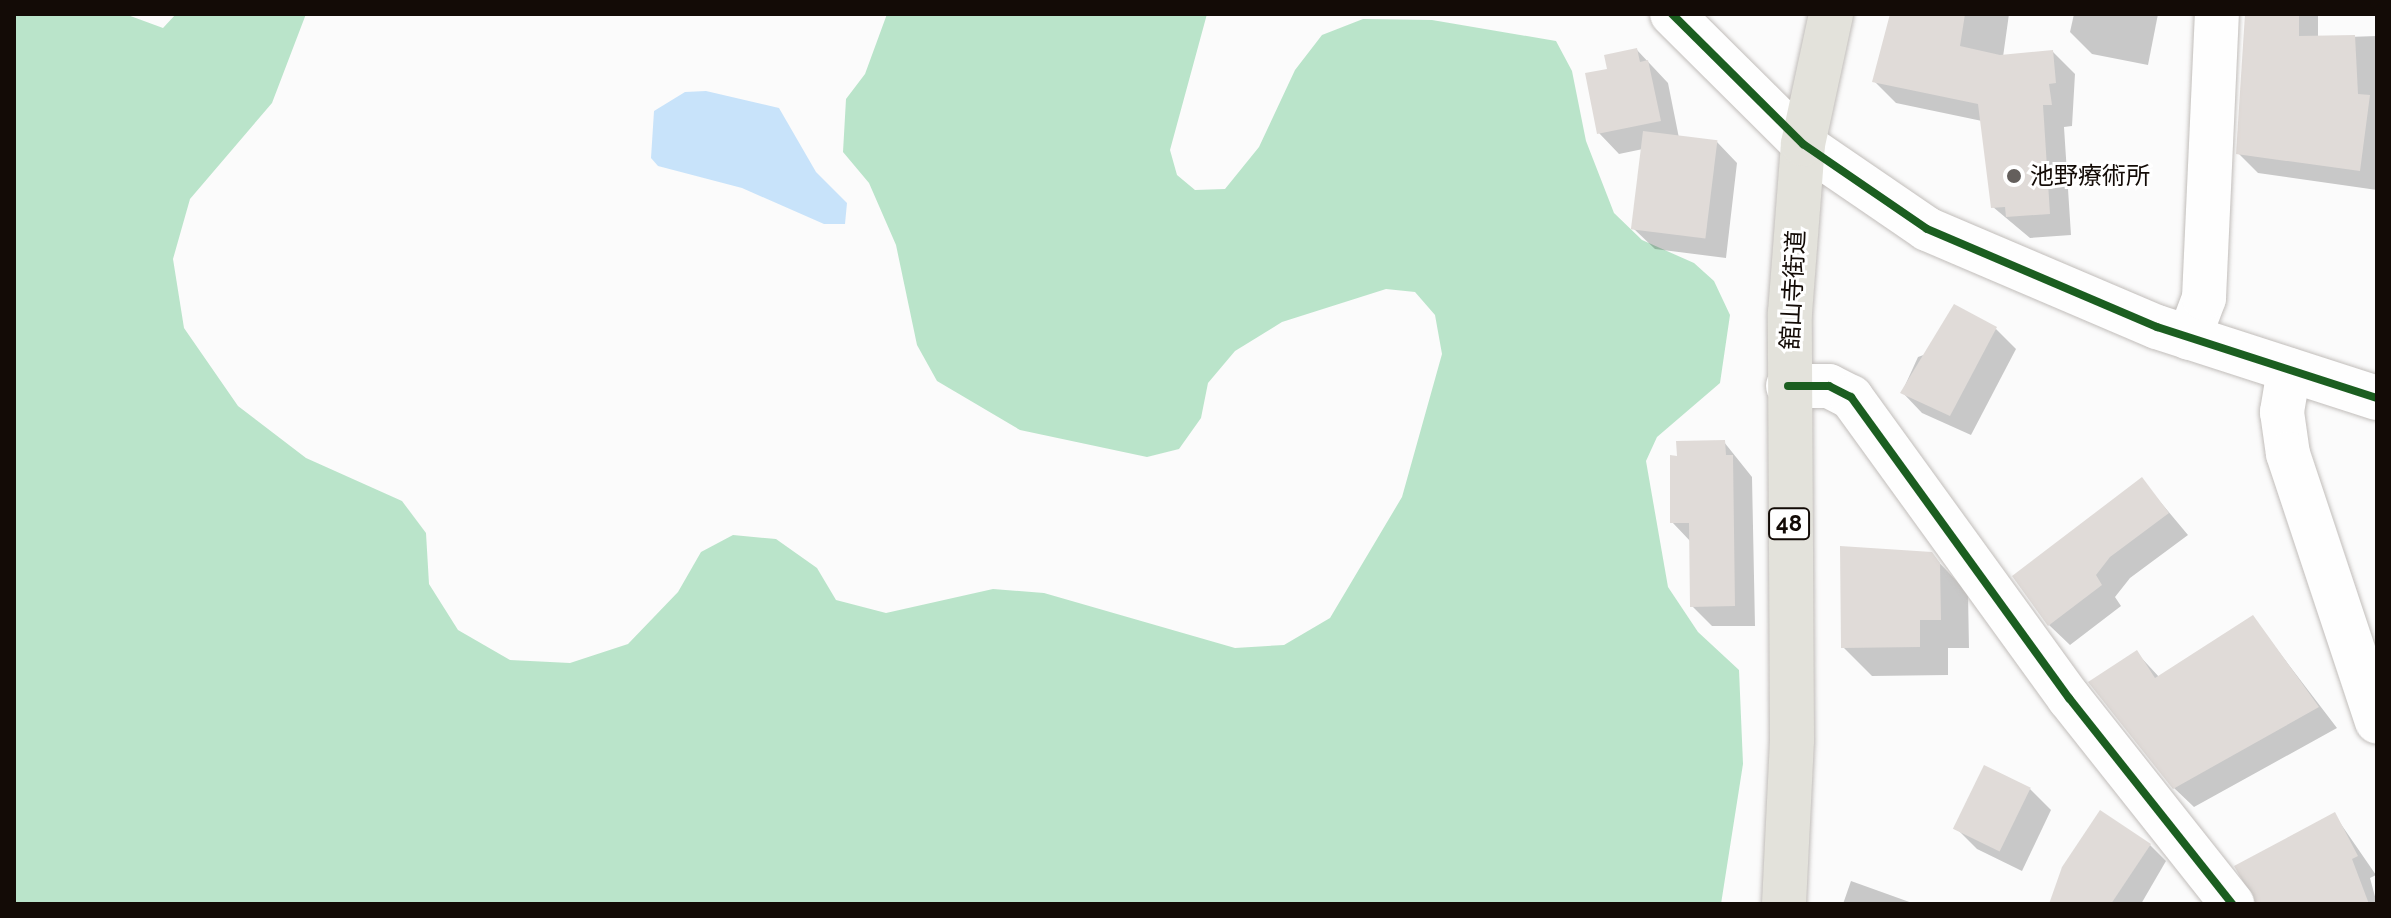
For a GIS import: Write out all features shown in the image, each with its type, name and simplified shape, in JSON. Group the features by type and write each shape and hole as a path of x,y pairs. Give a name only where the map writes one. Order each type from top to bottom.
{"main road":[{"name":"舘山寺街道","path":"1784,904 1792,740 1788,386 1803,144 1831,14"}],"street":[{"path":"1672,14 1803,144 1971,253 2189,338 2289,370 2374,385"},
{"path":"2189,338 2204,298 2217,14"},
{"path":"2289,370 2282,412 2288,454 2377,722"},
{"path":"1788,386 1829,386 1851,397 2069,698 2232,904"}],"green space":[{"path":"14,14 125,14 163,28 176,14 306,14 272,103 190,199 173,259 184,328 238,406 306,458 402,501 426,533 429,584 458,630 510,660 570,663 628,644 678,592 701,552 733,535 776,539 817,568 836,600 886,613 993,589 1044,593 1235,648 1284,645 1330,618 1402,497 1442,354 1435,315 1415,292 1386,289 1282,322 1235,351 1208,383 1201,418 1179,449 1147,457 1020,430 937,381 917,345 896,245 869,183 843,152 846,99 865,74 887,14 1207,14 1170,150 1177,175 1195,190 1225,189 1259,147 1295,70 1322,35 1363,19 1432,20 1556,41 1572,71 1586,141 1614,213 1642,240 1694,263 1714,281 1730,315 1720,383 1657,437 1646,461 1668,587 1698,632 1739,670 1743,764 1721,904 14,904"}],"water":[{"path":"706,91 779,108 816,172 847,203 845,224 824,224 742,188 658,166 651,158 654,111 685,92"}],"building":[{"path":"1890,14 1965,14 1960,46 2000,55 2053,50 2056,83 2049,84 2052,105 2043,105 2050,214 2006,217 2005,207 1991,208 1978,104 1872,82"},
{"path":"2245,14 2299,14 2299,36 2355,35 2358,94 2370,95 2360,171 2236,154"},
{"path":"1637,48 1640,62 1648,60 1661,121 1597,134 1585,73 1607,69 1604,55"},
{"path":"1643,131 1717,140 1705,238 1631,229"},
{"path":"1954,304 1997,327 1950,416 1900,393"},
{"path":"1725,440 1726,455 1733,455 1735,606 1690,607 1689,523 1670,523 1670,455 1677,456 1676,441"},
{"path":"2142,477 2169,513 2110,557 2096,575 2102,585 2048,626 2012,576"},
{"path":"1840,546 1932,552 1940,563 1941,620 1920,620 1920,647 1841,648"},
{"path":"2253,615 2319,707 2173,789 2088,682 2137,650 2155,678"},
{"path":"1984,765 2031,788 2000,852 1953,829"},
{"path":"2100,810 2151,844 2111,904 2049,904 2062,867"},
{"path":"2335,812 2358,856 2352,859 2369,904 2256,904 2234,866"}],"cycle path":[{"path":"1672,14 1803,144 1927,229 2157,327 2377,398"},
{"path":"1788,386 1829,386 1851,397 2069,698 2232,904"}],"place":[{"name":"池野療術所","path":"2014,176"}]}
